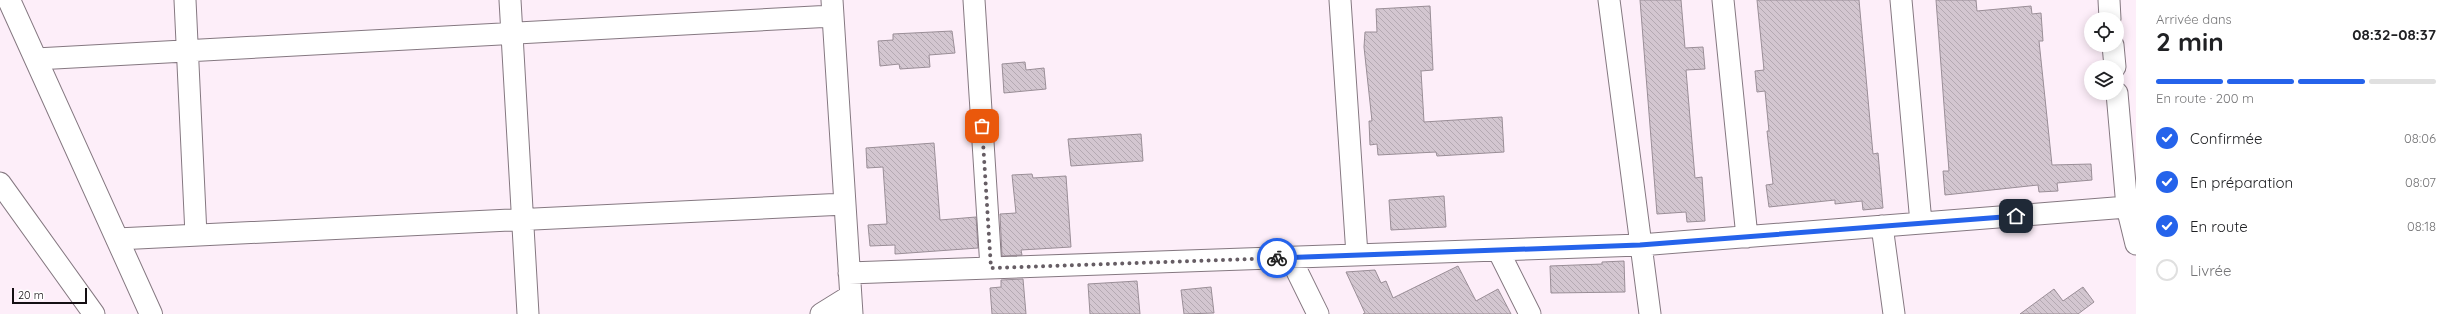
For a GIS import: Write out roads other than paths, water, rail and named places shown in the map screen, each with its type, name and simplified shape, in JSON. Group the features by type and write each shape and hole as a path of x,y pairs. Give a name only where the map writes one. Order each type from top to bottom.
{"street":[{"path":"9,0 151,314"},
{"path":"185,0 196,236"},
{"path":"510,0 528,314"},
{"path":"974,0 991,268"},
{"path":"1340,0 1357,255"},
{"path":"1608,0 1650,314"},
{"path":"1723,0 1747,237"},
{"path":"1901,0 1921,223"},
{"path":"2109,0 2110,12"},
{"path":"36,59 512,34 832,8 851,305 821,314"},
{"path":"2119,100 2129,140 2127,207 2136,244"},
{"path":"0,183 94,314"},
{"path":"117,239 845,204"},
{"path":"849,273 1640,245 2127,207"},
{"path":"1882,226 1894,314"},
{"path":"1498,250 1530,314"},
{"path":"1290,257 1318,314"}]}
